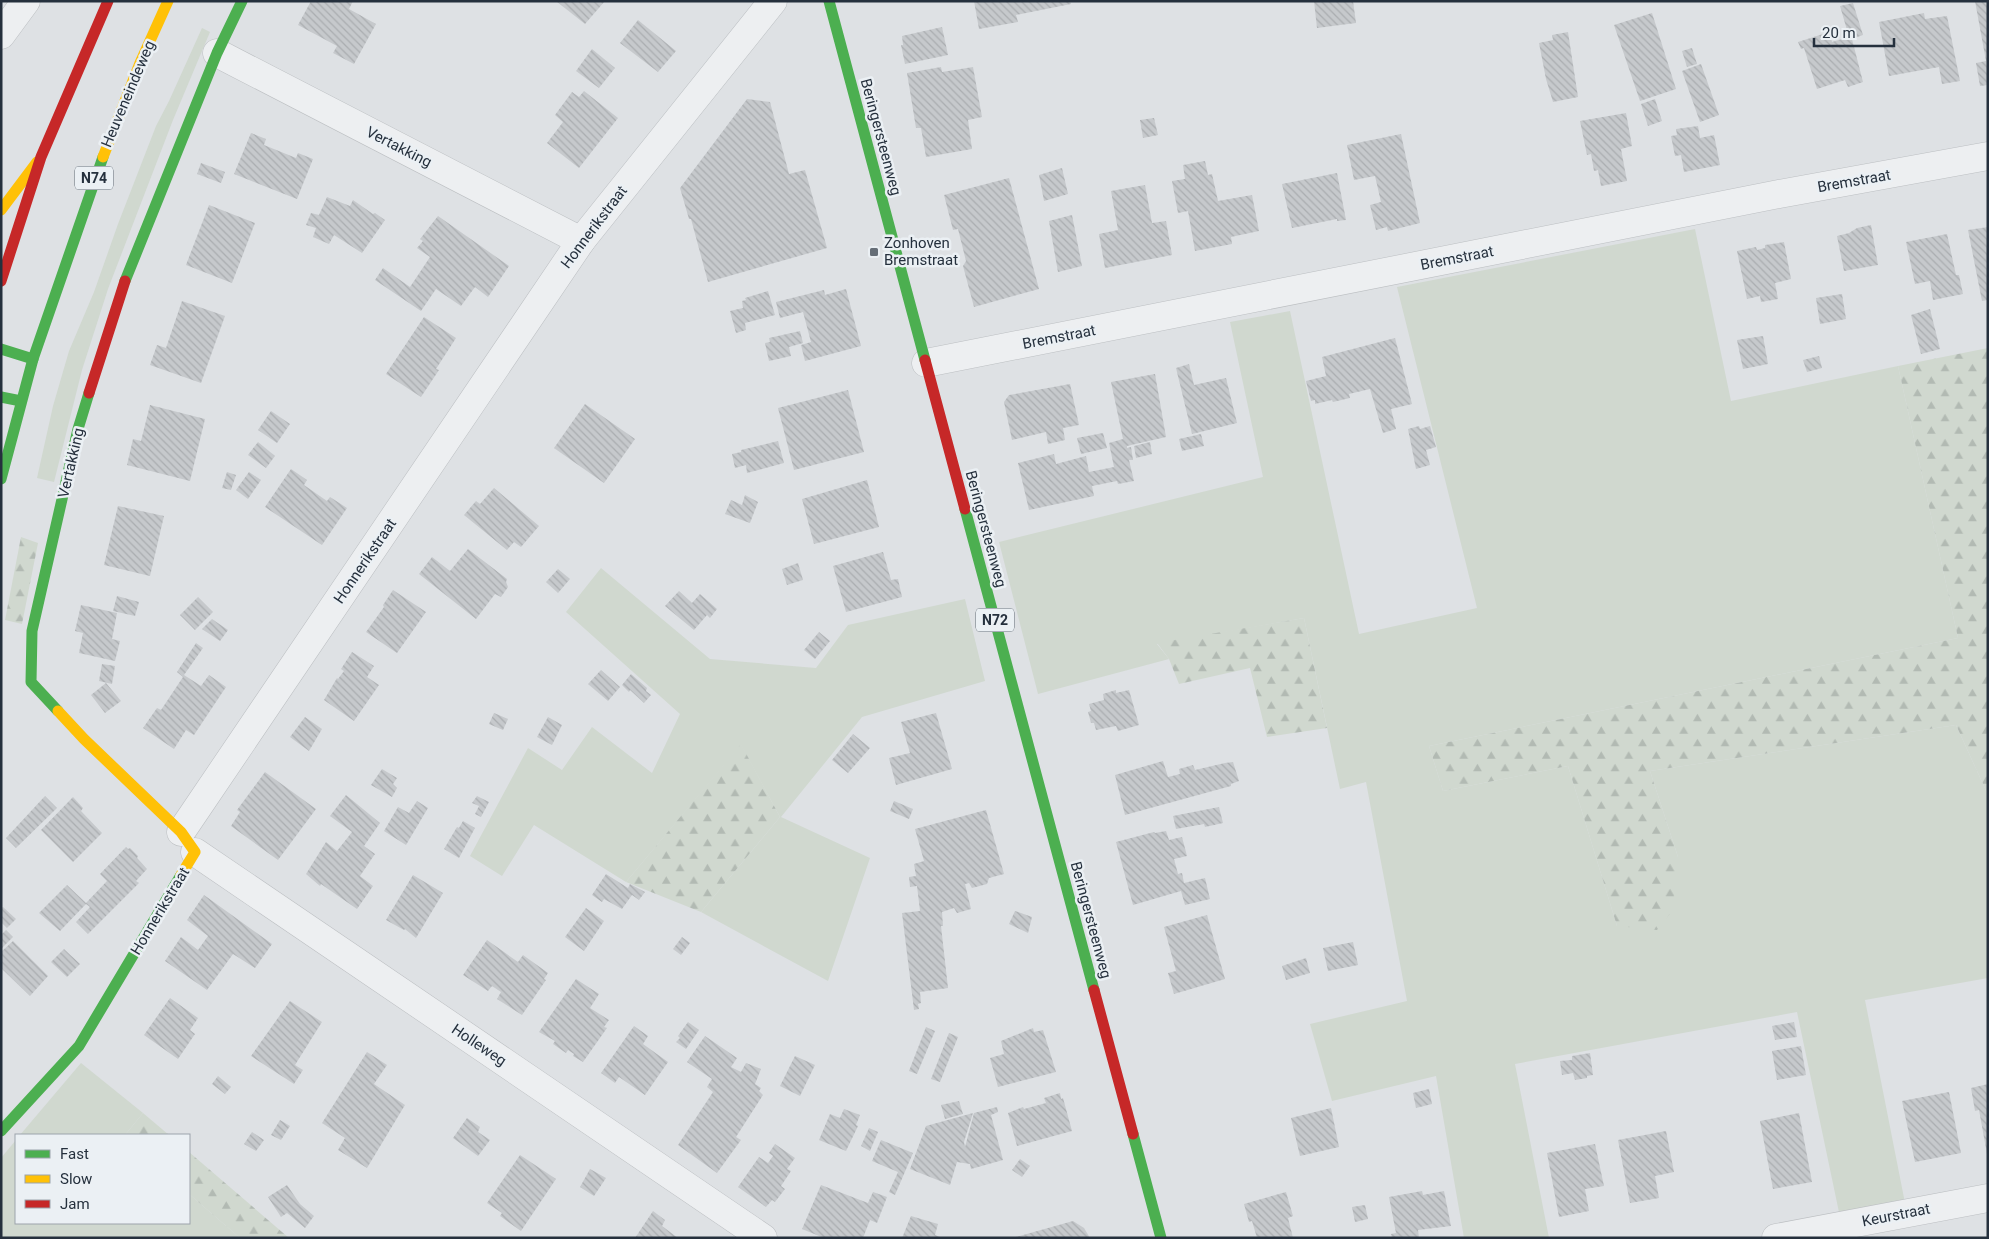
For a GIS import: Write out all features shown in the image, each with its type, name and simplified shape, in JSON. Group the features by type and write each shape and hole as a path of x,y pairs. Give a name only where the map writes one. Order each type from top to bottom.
{"main road":[{"path":"1,281 41,157 108,1"},
{"name":"Heuveneindeweg","path":"21,402 33,359 94,177 140,63 168,1"},
{"name":"Vertakking","path":"188,842 84,739 31,682 32,631 78,429 123,287 217,53 242,1"},
{"name":"Beringersteenweg","path":"829,1 1161,1238"},
{"path":"1,210 41,157"},
{"path":"1,349 33,359"},
{"path":"1,396 21,402"},
{"name":"N74","path":"1,479 21,402"},
{"name":"Honnerikstraat","path":"1,1131 79,1046 188,842"}],"street":[{"path":"1,35 26,1"},
{"name":"Honnerikstraat","path":"188,842 581,241 773,1"},
{"name":"Vertakking","path":"217,53 581,241"},
{"name":"Bremstraat","path":"926,363 1779,194 1988,156"},
{"name":"Holleweg","path":"188,842 763,1238"},
{"name":"Keurstraat","path":"1776,1238 1988,1198"}],"green space":[{"path":"202,28 210,32 173,120 108,289 82,370 54,482 37,478 53,406 69,351 94,292 156,126"},
{"path":"1695,229 1731,401 1898,366 1958,638 1429,746 1443,791 1568,766 1617,926 1678,857 1650,771 1956,725 1988,795 1988,978 1865,1000 1905,1203 1840,1217 1797,1012 1515,1064 1549,1238 1464,1238 1436,1076 1332,1101 1310,1024 1407,1001 1366,782 1340,789 1304,618 1157,644 1169,659 1038,694 999,542 1263,477 1230,322 1290,311 1359,634 1477,608 1397,287"},
{"path":"1988,348 1988,795 1956,725 1650,771 1678,857 1673,910 1657,930 1617,926 1568,766 1443,791 1429,746 1958,638 1898,366"},
{"path":"21,537 38,543 22,624 5,620"},
{"path":"601,568 710,659 816,668 848,625 965,599 985,681 862,717 781,817 870,858 828,981 701,912 780,817 741,745 626,882 534,825 502,876 470,856 528,748 562,770 592,727 652,773 680,714 566,612"},
{"path":"1304,618 1327,728 1267,737 1250,668 1179,684 1169,659 1157,643"},
{"path":"741,744 780,817 701,912 626,882"},
{"path":"81,1063 143,1113 126,1134 21,1134"},
{"path":"143,1113 168,1134 126,1134"},
{"path":"15,1141 15,1224 190,1224 190,1195 240,1238 1,1238 1,1158"},
{"path":"190,1153 289,1238 240,1238 190,1195"}],"building":[{"path":"311,1 353,1 349,9 376,24 354,64 333,53 337,46 298,25"},
{"path":"556,1 605,1 585,24"},
{"path":"974,1 1070,1 1071,4 1016,15 1018,22 979,29"},
{"path":"1314,1 1353,1 1356,23 1317,28"},
{"path":"1975,1 1988,1 1988,85 1980,86 1976,63 1986,61"},
{"path":"1853,3 1863,35 1852,39 1863,82 1848,87 1845,80 1817,89 1804,48 1801,49 1798,42 1829,32 1832,42 1849,37 1840,6"},
{"path":"1652,13 1676,89 1640,101 1614,25"},
{"path":"1924,13 1925,19 1947,16 1960,81 1942,84 1939,67 1889,76 1879,22"},
{"path":"638,20 676,51 658,72 620,43"},
{"path":"942,27 948,55 905,64 901,45 903,45 902,36"},
{"path":"1568,32 1578,97 1553,102 1546,79 1539,43 1553,40 1552,35"},
{"path":"1692,48 1697,64 1687,67 1682,51"},
{"path":"592,49 615,68 599,88 576,71"},
{"path":"1701,64 1719,115 1700,122 1682,71"},
{"path":"941,67 942,72 973,67 982,117 968,120 972,149 926,157 921,128 916,128 907,73"},
{"path":"584,91 618,118 579,168 547,143 563,122 555,115 572,92 579,97"},
{"path":"747,99 770,102 789,174 805,170 827,248 708,282 691,219 689,219 680,188"},
{"path":"1655,99 1662,121 1648,126 1641,104"},
{"path":"1626,113 1632,146 1621,149 1627,181 1601,186 1598,170 1594,171 1591,154 1587,155 1580,121"},
{"path":"1154,118 1158,135 1143,138 1140,120"},
{"path":"1698,126 1700,138 1714,135 1720,165 1684,172 1681,155 1675,156 1671,136 1677,135 1676,129"},
{"path":"251,133 266,139 264,145 296,158 298,153 313,159 297,199 234,174"},
{"path":"1401,134 1420,223 1388,231 1387,227 1376,230 1370,205 1381,202 1375,176 1354,180 1347,145"},
{"path":"1205,161 1208,175 1212,174 1218,201 1252,195 1259,231 1231,237 1232,244 1195,251 1188,211 1178,213 1172,181 1185,179 1183,165"},
{"path":"201,163 225,172 221,183 197,174"},
{"path":"1062,168 1068,194 1044,201 1039,175"},
{"path":"1337,173 1346,220 1337,221 1337,219 1292,228 1282,184"},
{"path":"1009,178 1039,289 974,307 963,266 966,261 958,229 953,230 944,195"},
{"path":"1145,185 1152,223 1166,221 1172,255 1105,268 1099,234 1118,230 1111,191"},
{"path":"327,197 350,206 353,200 385,220 362,253 334,235 329,244 313,237 316,228 306,225 311,213 319,215"},
{"path":"209,205 255,223 232,283 186,265"},
{"path":"1072,215 1082,266 1058,272 1049,221"},
{"path":"438,216 509,266 488,297 475,287 461,306 436,289 421,311 375,280 383,268 410,287 430,257 417,248 423,241 420,239"},
{"path":"1871,225 1878,265 1844,271 1837,236"},
{"path":"1988,227 1988,300 1982,301 1968,230"},
{"path":"1947,234 1956,275 1959,275 1963,294 1933,300 1930,281 1915,284 1906,242"},
{"path":"1784,242 1791,279 1775,283 1778,299 1761,302 1760,296 1747,299 1737,251 1756,247 1757,250 1765,248 1765,245"},
{"path":"846,289 861,346 805,361 801,345 811,342 803,312 780,318 776,302 824,290 825,295"},
{"path":"768,291 775,315 745,323 746,330 736,333 730,311 743,308 742,301 746,300 745,298"},
{"path":"1842,294 1846,319 1820,324 1816,298"},
{"path":"182,301 225,316 201,383 150,365 157,345 166,348"},
{"path":"1930,309 1940,349 1921,354 1911,315"},
{"path":"424,317 456,338 436,369 439,370 421,397 386,374"},
{"path":"800,331 803,343 789,347 791,356 769,361 765,343 770,342 769,338"},
{"path":"1763,336 1768,364 1743,369 1737,340"},
{"path":"1395,338 1412,404 1391,409 1396,429 1383,433 1370,389 1349,394 1350,398 1333,402 1332,400 1315,404 1315,400 1311,401 1306,381 1326,376 1322,357"},
{"path":"1819,356 1822,368 1807,372 1803,360"},
{"path":"1189,364 1194,385 1226,378 1237,423 1192,434 1176,368"},
{"path":"1155,374 1166,437 1127,446 1127,448 1131,447 1133,460 1129,460 1134,481 1118,484 1117,481 1092,486 1094,496 1029,510 1018,463 1054,454 1056,464 1086,456 1089,472 1114,467 1109,443 1123,439 1111,382"},
{"path":"1070,384 1079,425 1063,428 1065,440 1048,444 1046,432 1012,440 1004,402 1009,395"},
{"path":"848,390 864,452 794,470 778,408"},
{"path":"585,404 635,439 604,483 554,448"},
{"path":"150,405 205,419 190,481 127,465 133,439 141,441"},
{"path":"271,411 290,424 277,443 258,430"},
{"path":"1419,426 1420,429 1430,426 1436,447 1426,450 1430,465 1416,469 1408,429"},
{"path":"1103,433 1107,448 1081,454 1077,438"},
{"path":"1201,434 1204,446 1182,451 1179,439"},
{"path":"778,441 784,463 747,473 746,465 735,468 732,454"},
{"path":"258,442 275,456 266,468 248,455"},
{"path":"1150,442 1152,454 1136,458 1134,446"},
{"path":"291,469 307,480 304,485 327,501 330,497 347,508 322,545 265,507"},
{"path":"227,472 236,475 231,490 222,488"},
{"path":"249,472 261,480 248,499 236,490"},
{"path":"867,480 879,527 814,544 802,499"},
{"path":"494,488 539,526 521,547 514,542 507,550 464,515 476,501 480,504"},
{"path":"745,495 758,502 750,523 725,514 731,500 742,505"},
{"path":"118,506 164,516 150,576 104,565"},
{"path":"468,549 507,579 508,587 501,597 495,594 476,619 419,574 432,557 450,571"},
{"path":"883,552 891,580 898,579 902,597 846,612 833,566"},
{"path":"798,563 803,580 787,585 782,569"},
{"path":"558,569 570,579 558,593 546,582"},
{"path":"393,590 426,612 397,653 366,632 384,607 383,605"},
{"path":"679,591 692,603 700,594 717,609 710,618 707,615 694,630 665,606"},
{"path":"117,596 139,602 135,616 113,611"},
{"path":"198,597 213,612 195,630 180,615"},
{"path":"81,605 117,613 112,639 120,641 115,661 79,653 83,633 75,631"},
{"path":"212,619 228,630 220,641 202,629"},
{"path":"819,632 830,641 815,659 804,650"},
{"path":"196,643 203,648 184,675 201,686 209,675 226,687 194,735 186,730 174,749 143,728 157,708 161,710 183,677 177,672"},
{"path":"352,652 374,666 367,677 379,685 354,721 324,700 337,678 344,671 341,669"},
{"path":"102,664 115,666 112,684 99,681"},
{"path":"601,670 620,687 608,701 588,684"},
{"path":"631,674 647,688 646,691 651,695 644,703 622,685"},
{"path":"106,683 121,701 105,713 91,695"},
{"path":"1116,690 1116,693 1129,690 1139,725 1118,731 1116,726 1096,730 1094,723 1091,723 1088,712 1091,711 1089,704 1104,700 1103,694"},
{"path":"494,713 508,719 503,730 489,724"},
{"path":"936,713 952,769 896,785 889,758 910,753 901,722"},
{"path":"305,717 322,729 309,751 290,737"},
{"path":"548,717 562,725 552,745 537,737"},
{"path":"853,734 870,748 848,773 832,760"},
{"path":"1163,761 1168,777 1180,774 1179,769 1193,765 1195,770 1233,762 1239,781 1231,784 1231,786 1125,815 1115,775"},
{"path":"382,769 397,778 393,784 397,788 392,797 371,785"},
{"path":"265,772 316,809 278,860 231,826 240,812 237,810"},
{"path":"346,795 380,823 364,846 375,854 360,876 373,886 357,909 321,884 320,886 306,874 326,842 337,851 352,832 330,816"},
{"path":"45,796 57,808 16,848 6,838"},
{"path":"477,796 489,802 481,817 475,814 479,806 472,803"},
{"path":"73,797 83,808 81,811 102,833 73,862 41,830"},
{"path":"417,801 428,808 406,845 384,831 398,807 409,813"},
{"path":"894,801 913,809 909,819 890,811"},
{"path":"1219,807 1223,823 1205,827 1204,824 1176,829 1173,816"},
{"path":"986,810 1004,874 989,878 987,884 972,888 969,883 965,884 971,909 957,913 954,908 942,912 943,926 941,926 948,988 920,992 921,1003 918,1004 919,1009 914,1010 902,913 920,911 917,886 910,887 909,877 916,876 914,864 924,861 915,829"},
{"path":"463,821 475,828 459,858 444,849 457,827 459,828"},
{"path":"1166,831 1169,840 1182,837 1187,856 1174,859 1178,874 1182,873 1184,883 1205,878 1210,899 1185,905 1181,891 1133,905 1116,842 1154,832"},
{"path":"126,847 130,848 138,856 137,858 147,869 136,881 139,883 88,934 76,922 90,907 86,904 60,931 39,913 67,885 86,903 107,881 100,874"},
{"path":"606,874 628,888 630,884 645,892 639,900 632,895 622,909 604,899 602,902 592,895"},
{"path":"413,875 443,893 416,938 405,929 386,920"},
{"path":"204,895 272,944 255,968 233,954 207,990 165,961 181,937 198,950 208,936 187,920"},
{"path":"3,907 16,919 7,928 1,922 1,908"},
{"path":"586,908 604,921 584,951 565,937"},
{"path":"1015,911 1032,917 1028,933 1009,924"},
{"path":"1207,915 1225,979 1174,994 1168,973 1176,971 1164,927"},
{"path":"6,930 13,937 1,949 1,935"},
{"path":"682,937 690,943 681,955 673,949"},
{"path":"487,940 518,962 523,955 548,973 544,979 546,980 522,1015 497,999 501,992 492,986 488,991 463,975"},
{"path":"13,941 48,976 30,996 1,968 1,952"},
{"path":"1353,942 1358,965 1328,971 1323,948"},
{"path":"64,949 80,964 67,977 51,962"},
{"path":"1306,958 1310,973 1286,980 1282,966"},
{"path":"576,979 599,994 590,1008 609,1020 604,1027 607,1028 583,1062 573,1056 574,1054 568,1050 566,1053 553,1044 555,1041 539,1032"},
{"path":"170,998 198,1018 190,1030 195,1034 178,1059 144,1035"},
{"path":"290,1001 322,1022 295,1065 303,1070 294,1084 251,1056"},
{"path":"688,1022 699,1030 686,1049 676,1042"},
{"path":"1794,1022 1797,1037 1775,1040 1772,1026"},
{"path":"634,1026 648,1036 643,1044 668,1062 645,1095 619,1077 615,1083 601,1073"},
{"path":"926,1027 935,1031 917,1074 909,1071"},
{"path":"1033,1028 1034,1032 1043,1030 1056,1072 998,1087 990,1058 1004,1054 1001,1041"},
{"path":"949,1033 958,1037 940,1082 931,1079"},
{"path":"705,1036 737,1058 731,1067 741,1072 746,1063 761,1069 755,1084 761,1088 759,1091 763,1095 736,1137 741,1140 717,1173 678,1145 713,1092 707,1087 712,1079 687,1062"},
{"path":"1801,1046 1806,1075 1777,1080 1772,1051"},
{"path":"367,1052 387,1065 374,1084 405,1105 367,1168 338,1150 345,1138 322,1123"},
{"path":"1590,1053 1593,1075 1575,1080 1573,1073 1562,1075 1560,1061 1572,1060 1572,1056"},
{"path":"795,1056 815,1065 800,1096 780,1086"},
{"path":"218,1076 231,1087 225,1094 212,1084"},
{"path":"1988,1084 1987,1154 1979,1110 1975,1111 1971,1088"},
{"path":"1429,1089 1432,1104 1416,1108 1413,1093"},
{"path":"1949,1092 1961,1153 1915,1162 1902,1101"},
{"path":"1060,1093 1072,1131 1017,1146 1008,1113 1023,1107 1024,1109 1046,1103 1044,1098"},
{"path":"959,1101 963,1114 945,1119 941,1105"},
{"path":"997,1107 998,1112 991,1115 1003,1160 971,1169 970,1164 957,1162 950,1185 910,1169 926,1126 973,1113 964,1142 965,1147 974,1113"},
{"path":"1331,1108 1339,1147 1300,1156 1291,1118"},
{"path":"844,1109 860,1115 856,1125 858,1126 846,1151 819,1140 830,1114 840,1118"},
{"path":"1799,1113 1812,1182 1773,1189 1760,1121"},
{"path":"467,1118 480,1127 478,1132 490,1140 478,1156 453,1138"},
{"path":"280,1120 290,1126 281,1140 271,1135"},
{"path":"869,1128 878,1132 870,1151 861,1146"},
{"path":"1666,1131 1674,1172 1655,1176 1659,1198 1630,1203 1618,1140"},
{"path":"252,1132 264,1140 256,1151 244,1144"},
{"path":"881,1140 913,1153 895,1195 889,1192 898,1172 872,1161"},
{"path":"775,1144 795,1158 787,1169 791,1171 781,1186 785,1189 775,1202 772,1200 766,1207 738,1187 759,1157 768,1163 773,1156 769,1153"},
{"path":"1595,1144 1604,1186 1585,1189 1589,1211 1559,1217 1547,1153"},
{"path":"520,1155 556,1179 521,1231 500,1216 502,1213 487,1203"},
{"path":"1020,1159 1030,1166 1022,1177 1012,1170"},
{"path":"590,1169 606,1178 594,1196 580,1187"},
{"path":"287,1185 300,1204 314,1216 305,1228 287,1213 281,1217 268,1197"},
{"path":"821,1185 868,1203 873,1192 887,1197 877,1223 870,1220 863,1238 824,1238 802,1229"},
{"path":"1422,1191 1423,1195 1444,1191 1451,1226 1418,1230 1419,1238 1392,1238 1391,1234 1396,1233 1389,1197"},
{"path":"1286,1192 1293,1216 1288,1218 1293,1238 1257,1238 1252,1221 1249,1222 1244,1204"},
{"path":"1365,1205 1368,1219 1355,1222 1352,1207"},
{"path":"653,1211 665,1220 662,1226 678,1238 635,1238"},
{"path":"911,1216 938,1224 935,1235 943,1238 902,1238"},
{"path":"1073,1221 1084,1228 1090,1238 1012,1238"}],"traffic: fast":[{"path":"125,281 217,53 242,1"},
{"path":"829,1 925,360"},
{"path":"1,479 33,359 103,157"},
{"path":"1,349 33,359"},
{"path":"58,711 31,682 32,631 78,429 89,393"},
{"path":"1,397 21,401"},
{"path":"965,509 1094,990"},
{"path":"1,1131 79,1046 181,875"},
{"path":"1133,1134 1161,1238"}],"traffic: slow":[{"path":"103,157 140,63 168,1"},
{"path":"1,210 37,162"},
{"path":"58,711 84,739 181,832 195,852 181,875"}],"traffic: jam":[{"path":"1,281 41,157 108,1"},
{"path":"89,393 125,281"},
{"path":"925,360 965,509"},
{"path":"1094,990 1133,1134"}],"place":[{"name":"Zonhoven Bremstraat","path":"874,252"}]}
